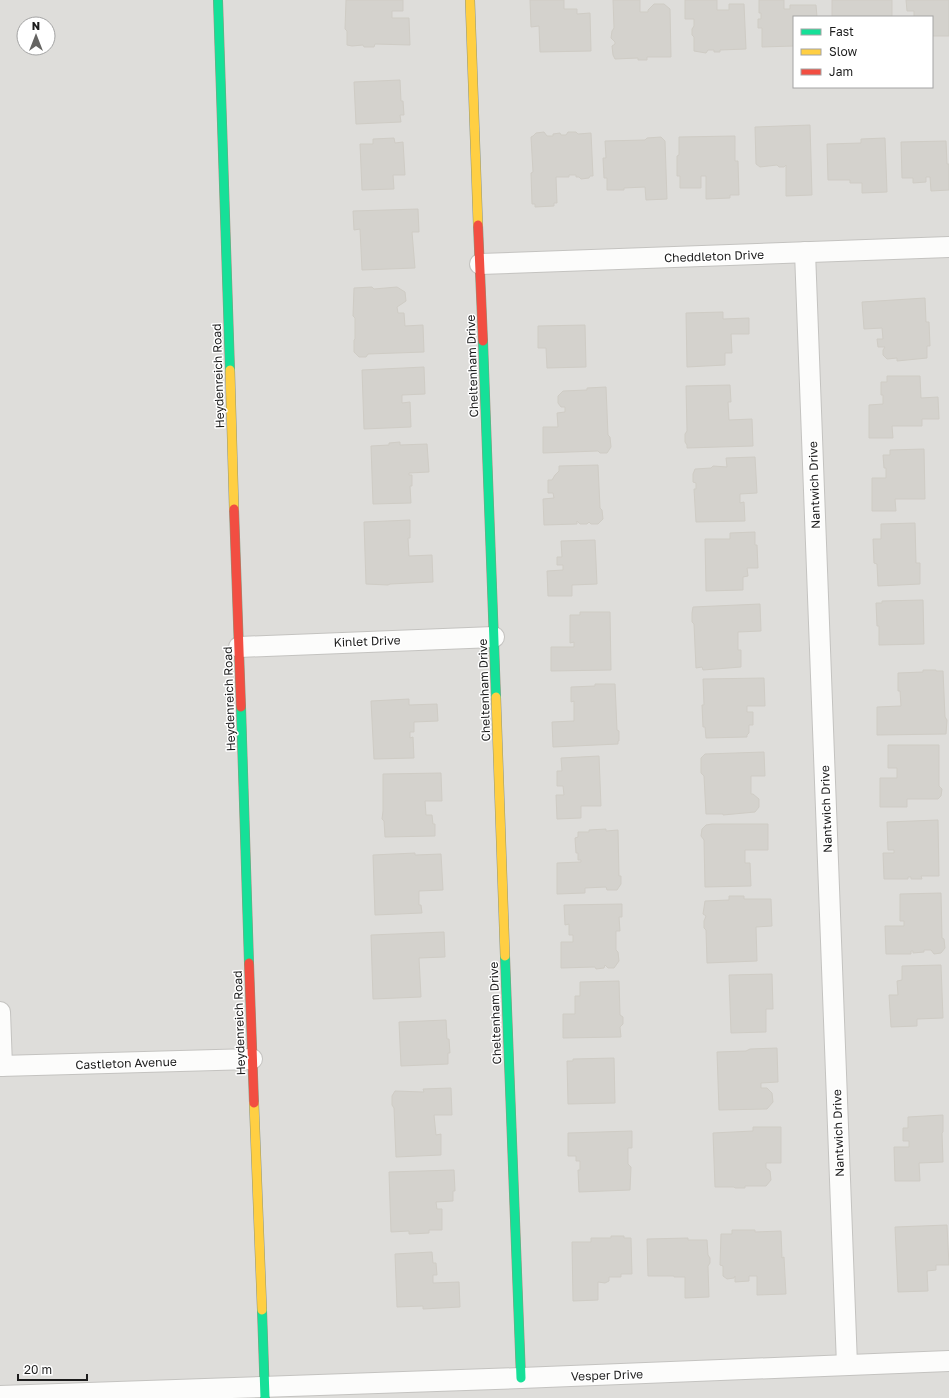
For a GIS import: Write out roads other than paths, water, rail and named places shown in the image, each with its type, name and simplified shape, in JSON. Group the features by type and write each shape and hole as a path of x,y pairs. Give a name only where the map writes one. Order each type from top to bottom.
{"street":[{"name":"Heydenreich Road","path":"218,0 240,646 252,1060 265,1392"},
{"name":"Cheltenham Drive","path":"470,0 521,1378"},
{"name":"Cheddleton Drive","path":"480,264 949,247"},
{"name":"Nantwich Drive","path":"805,252 847,1365"},
{"name":"Kinlet Drive","path":"240,646 494,637"},
{"path":"0,1012 1,1066"},
{"name":"Castleton Avenue","path":"1,1066 252,1060"},
{"name":"Vesper Drive","path":"0,1396 265,1392 521,1378 949,1361"}]}
